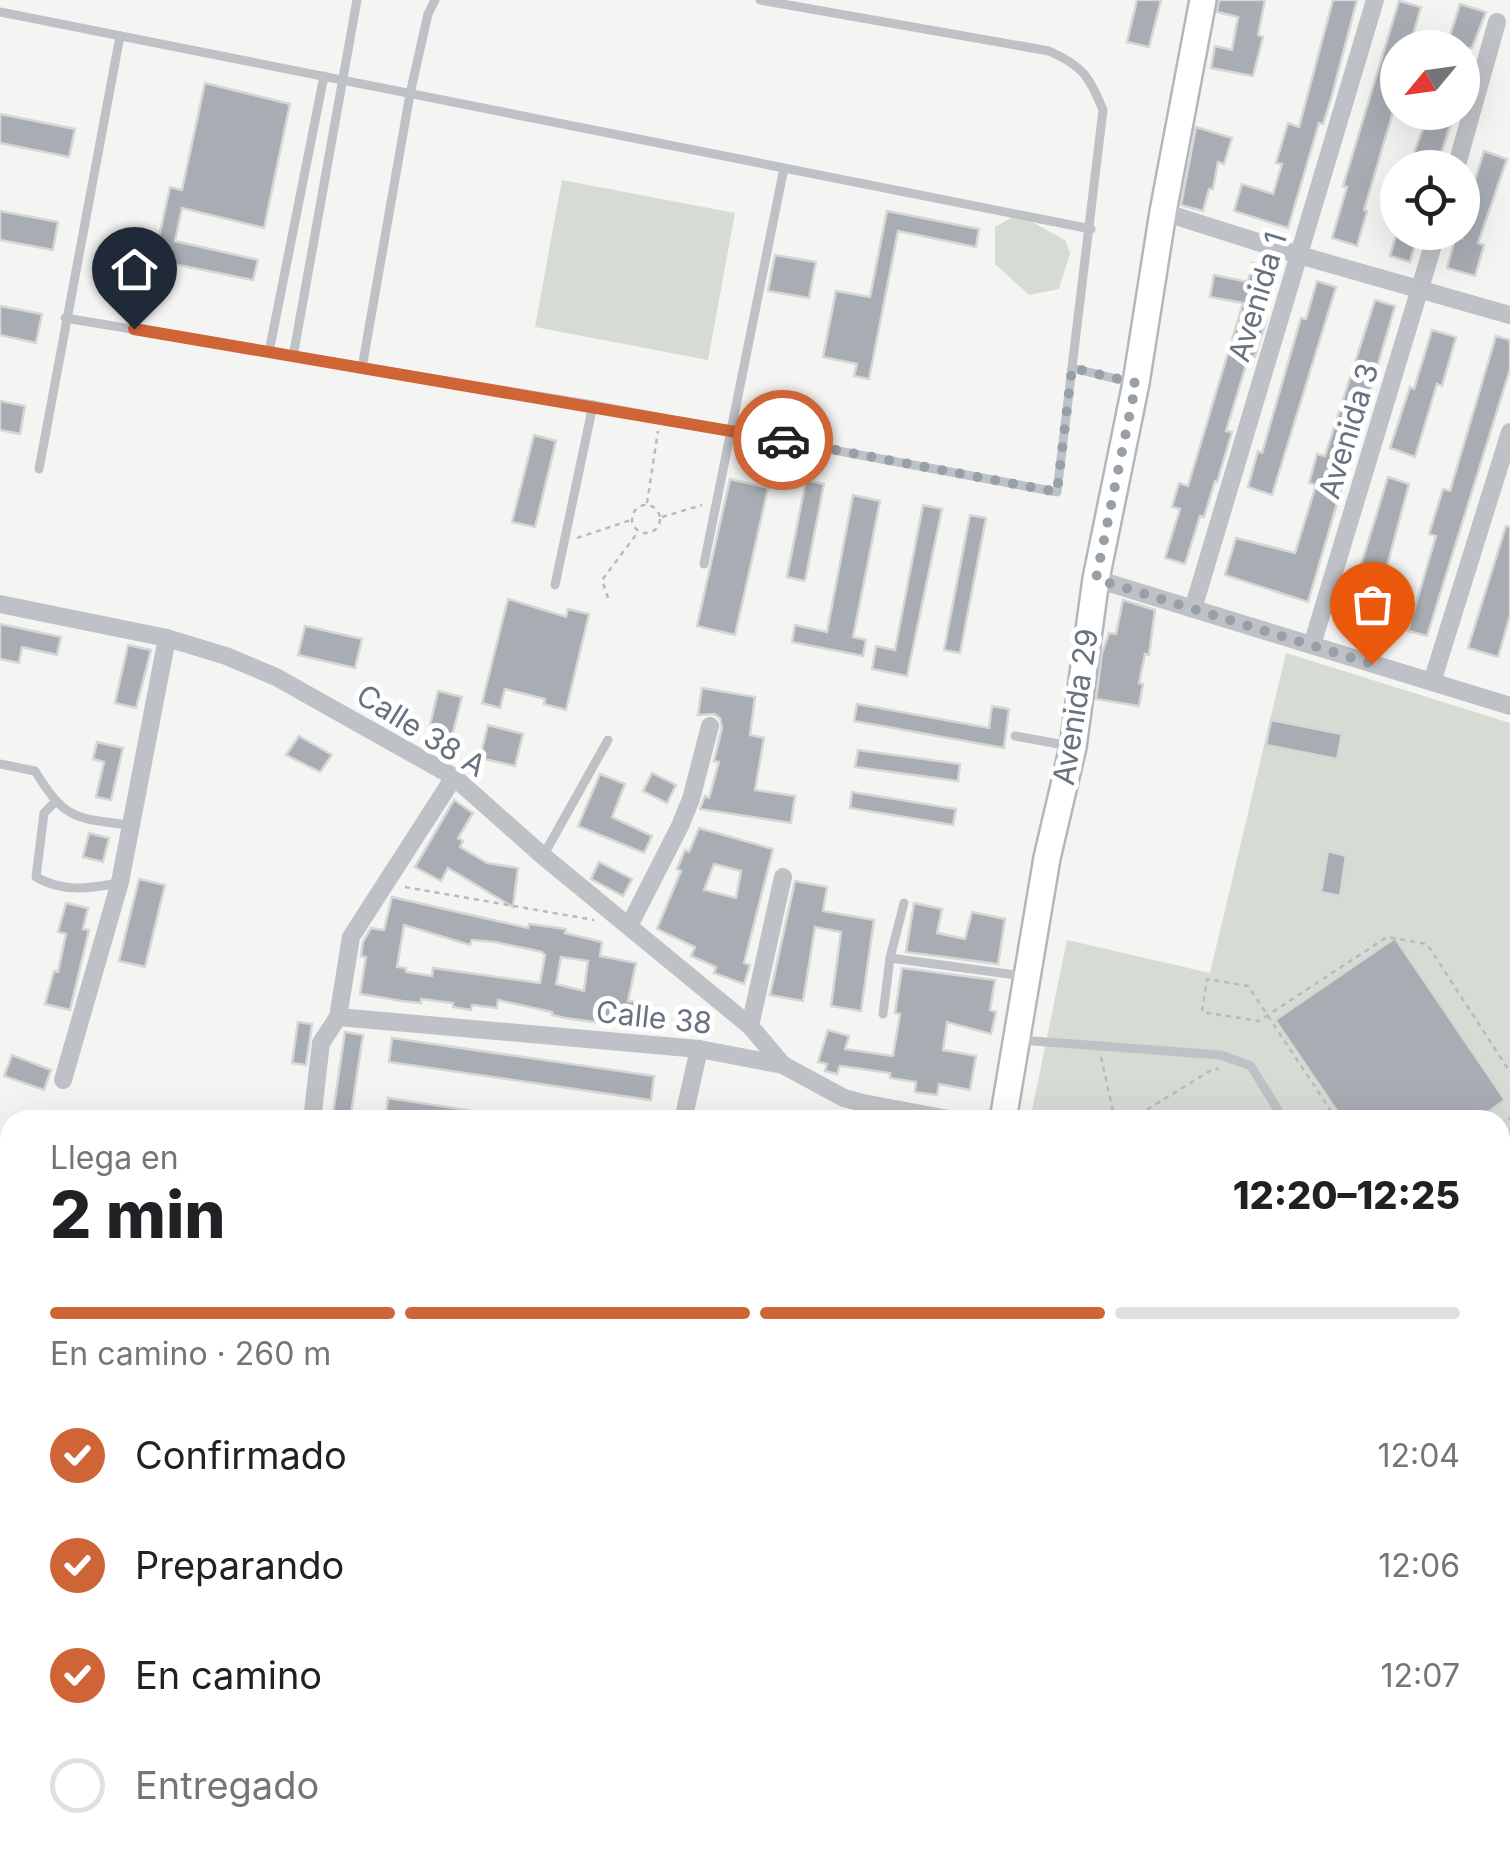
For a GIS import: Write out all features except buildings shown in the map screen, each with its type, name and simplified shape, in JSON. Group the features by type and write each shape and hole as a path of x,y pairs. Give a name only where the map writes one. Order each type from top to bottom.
{"main road":[{"name":"Avenida 29","path":"1006,1110 1048,858 1072,747 1096,579 1136,383 1203,0"}],"street":[{"name":"Avenida 1","path":"1193,609 1374,0"},
{"path":"1461,150 1497,22"},
{"path":"1163,212 1510,315"},
{"name":"Avenida 3","path":"1312,645 1432,250"},
{"path":"1432,682 1510,432"},
{"path":"1096,579 1510,706"},
{"name":"Calle 38 A","path":"0,604 168,638 276,677 454,777 543,856 750,1026 783,1065"},
{"path":"63,1080 120,882 168,638"},
{"path":"629,926 686,812 710,726"},
{"path":"313,1110 321,1044 338,1017 351,936 454,777"},
{"path":"750,1026 783,877"},
{"name":"Calle 38","path":"338,1017 699,1049 783,1065 859,1110"},
{"path":"685,1110 699,1049"}],"lane":[{"path":"293,357 357,0"},
{"path":"362,368 410,94 428,14 435,0"},
{"path":"65,318 594,406 1057,492 1103,110 1089,78 1073,61 1048,50 760,0"},
{"path":"0,12 1091,229"},
{"path":"39,469 120,36"},
{"path":"270,352 324,76"},
{"path":"704,564 784,168"},
{"path":"1072,368 1136,383"},
{"path":"555,585 594,406"},
{"path":"1015,736 1072,747"},
{"path":"543,856 608,740"},
{"path":"0,764 35,771 54,802 77,818 133,825"},
{"path":"54,802 44,813 36,877 52,886 82,889 120,882"},
{"path":"883,1014 890,958 904,903"},
{"path":"890,958 1027,977"},
{"path":"1017,1040 1221,1055 1250,1066 1278,1110"}],"path":[{"path":"646,504 660,419"},
{"path":"639,531 653,531 660,518 717,500"},
{"path":"564,542 632,519 638,507 646,504 655,508 660,518"},
{"path":"632,519 639,531"},
{"path":"608,598 602,580 639,531"},
{"path":"383,883 629,926"},
{"path":"1330,1110 1268,1015 1248,986 1207,980 1202,1012 1258,1021 1268,1015 1387,937 1427,944 1510,1072"},
{"path":"1099,1046 1114,1110"},
{"path":"1146,1110 1213,1069 1224,1069"}],"shaded area":[{"path":"562,180 735,213 708,360 535,327"},
{"path":"1011,218 1032,222 1065,240 1070,253 1059,289 1029,295 995,264 995,227"},
{"path":"1286,653 1510,723 1510,1110 1032,1110 1067,940 1210,973"}],"way so far":[{"path":"783,440 1057,492 1072,368 1136,383 1096,579 1372,664"}],"route":[{"path":"134,329 783,440"}]}
